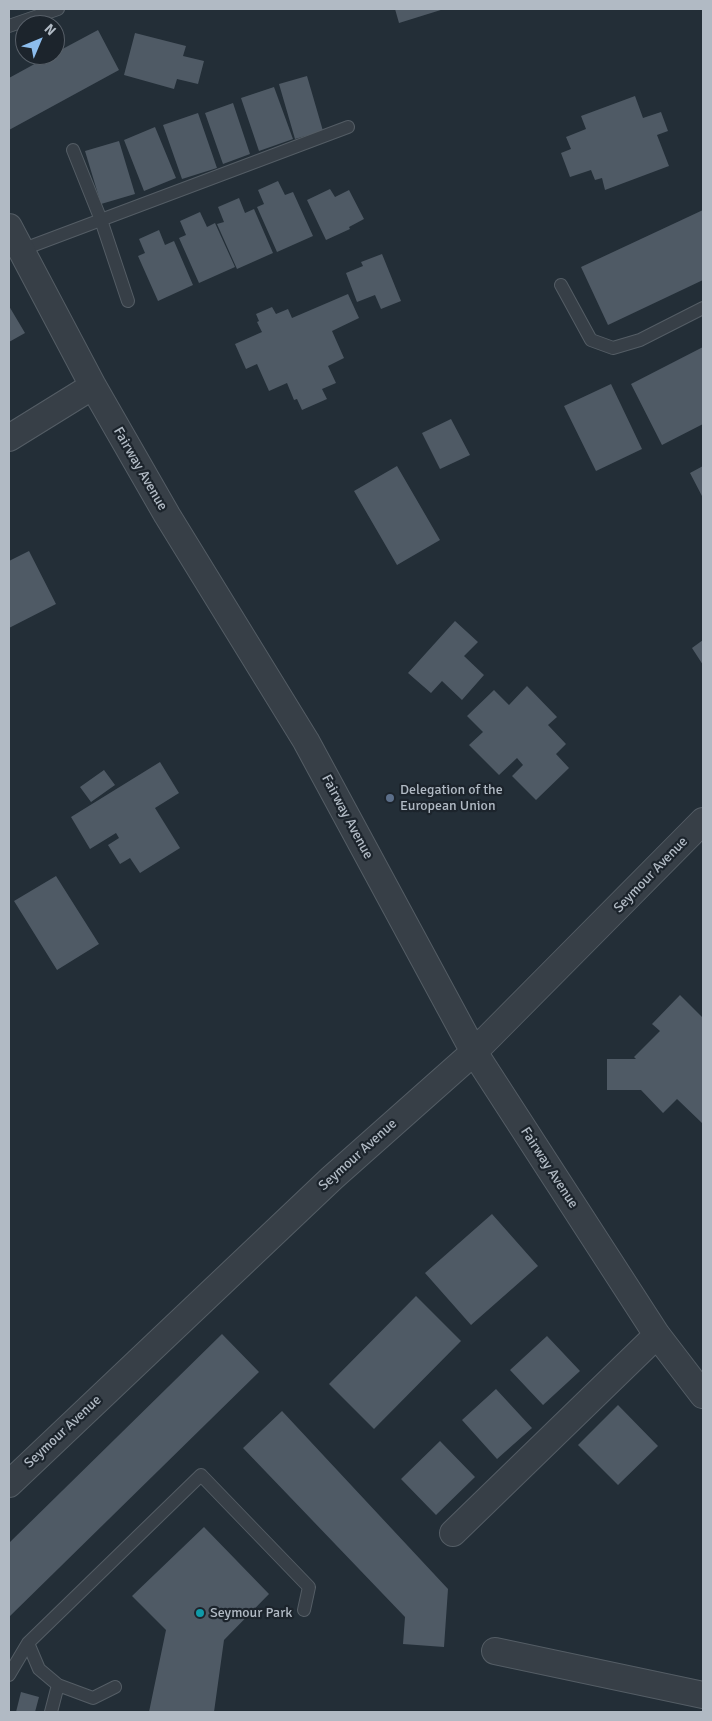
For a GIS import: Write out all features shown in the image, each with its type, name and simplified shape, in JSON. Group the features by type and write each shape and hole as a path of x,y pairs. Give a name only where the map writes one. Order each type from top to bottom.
{"street":[{"name":"Fairway Avenue","path":"9,227 93,386 167,515 306,741 474,1052 657,1335 703,1395"},
{"path":"9,438 93,386"},
{"name":"Seymour Avenue","path":"9,1484 332,1178 474,1052 703,821"},
{"path":"453,1533 657,1335"},
{"path":"495,1651 703,1695"},
{"path":"701,1712 703,1704"}],"lane":[{"path":"9,26 58,9"},
{"path":"21,250 348,127"},
{"path":"73,150 101,220 128,301"},
{"path":"561,286 591,340 613,348 640,340 703,308"},
{"path":"9,1675 28,1642 201,1475 308,1587 304,1610"},
{"path":"28,1642 39,1669 58,1685 93,1698 115,1687"},
{"path":"51,1712 58,1685"}],"building":[{"path":"395,9 444,9 399,23"},
{"path":"98,30 119,70 9,130 9,78 33,65 65,65 65,48"},
{"path":"135,33 186,46 183,56 204,61 198,84 177,79 174,89 124,75"},
{"path":"307,76 323,131 295,139 279,84"},
{"path":"274,87 293,139 259,151 241,98"},
{"path":"635,96 643,118 661,112 668,131 657,135 669,166 605,190 602,178 595,180 591,170 570,177 561,153 571,149 566,137 586,129 581,116"},
{"path":"233,103 250,154 223,164 205,113"},
{"path":"198,113 217,168 182,179 163,125"},
{"path":"155,127 176,178 144,191 124,140"},
{"path":"119,141 135,194 101,204 85,151"},
{"path":"278,181 285,195 293,192 313,236 277,252 257,207 264,204 258,190"},
{"path":"330,189 335,197 349,190 364,219 349,227 350,229 326,240 307,200"},
{"path":"239,198 245,213 254,209 273,253 237,269 217,224 224,222 218,207"},
{"path":"703,210 703,280 608,325 581,267"},
{"path":"200,212 207,227 215,223 235,267 199,283 179,238 186,235 180,221"},
{"path":"159,230 165,245 174,241 193,285 158,301 138,256 145,253 139,239"},
{"path":"382,254 401,301 381,309 375,295 357,302 346,273 363,266 361,262"},
{"path":"348,294 359,318 332,331 344,358 328,366 336,383 322,389 327,399 302,410 297,399 294,400 287,383 269,391 257,364 246,369 235,344 262,332 257,322 259,321 256,314 272,307 276,314 288,309 292,318"},
{"path":"9,306 25,333 9,342"},
{"path":"703,347 703,424 662,445 631,384"},
{"path":"611,384 642,449 596,471 564,406"},
{"path":"451,419 470,455 440,469 422,433"},
{"path":"397,466 440,540 397,565 354,491"},
{"path":"703,466 703,498 690,473"},
{"path":"29,551 56,604 9,628 9,561"},
{"path":"455,621 478,642 464,656 484,675 462,700 442,681 431,693 408,673"},
{"path":"703,640 703,665 692,648"},
{"path":"527,686 557,717 548,725 566,744 556,754 569,768 536,800 512,776 523,765 517,758 499,775 469,745 483,732 467,716 494,690 509,705"},
{"path":"160,762 179,793 155,808 180,848 140,873 130,858 120,864 108,845 119,838 116,833 90,849 71,817"},
{"path":"104,770 115,785 91,802 80,787"},
{"path":"56,876 99,944 57,970 14,901"},
{"path":"680,995 703,1018 702,1123 677,1099 663,1113 641,1090 607,1090 607,1059 636,1059 634,1057 660,1031 652,1024"},
{"path":"492,1214 538,1266 471,1325 425,1273"},
{"path":"416,1296 461,1341 374,1429 329,1384"},
{"path":"222,1334 259,1372 9,1617 9,1543"},
{"path":"547,1336 580,1371 543,1405 510,1370"},
{"path":"496,1389 532,1428 497,1459 462,1420"},
{"path":"618,1405 658,1446 618,1485 578,1445"},
{"path":"282,1411 448,1589 444,1647 403,1644 405,1617 243,1448"},
{"path":"440,1441 475,1477 436,1515 401,1479"},
{"name":"Seymour Park","path":"204,1527 269,1594 224,1640 214,1712 149,1712 166,1630 132,1596"},
{"path":"21,1692 39,1697 35,1712 16,1712"}],"place":[{"name":"Delegation of the European Union","path":"390,798"},
{"name":"Seymour Park","path":"200,1613"}]}
